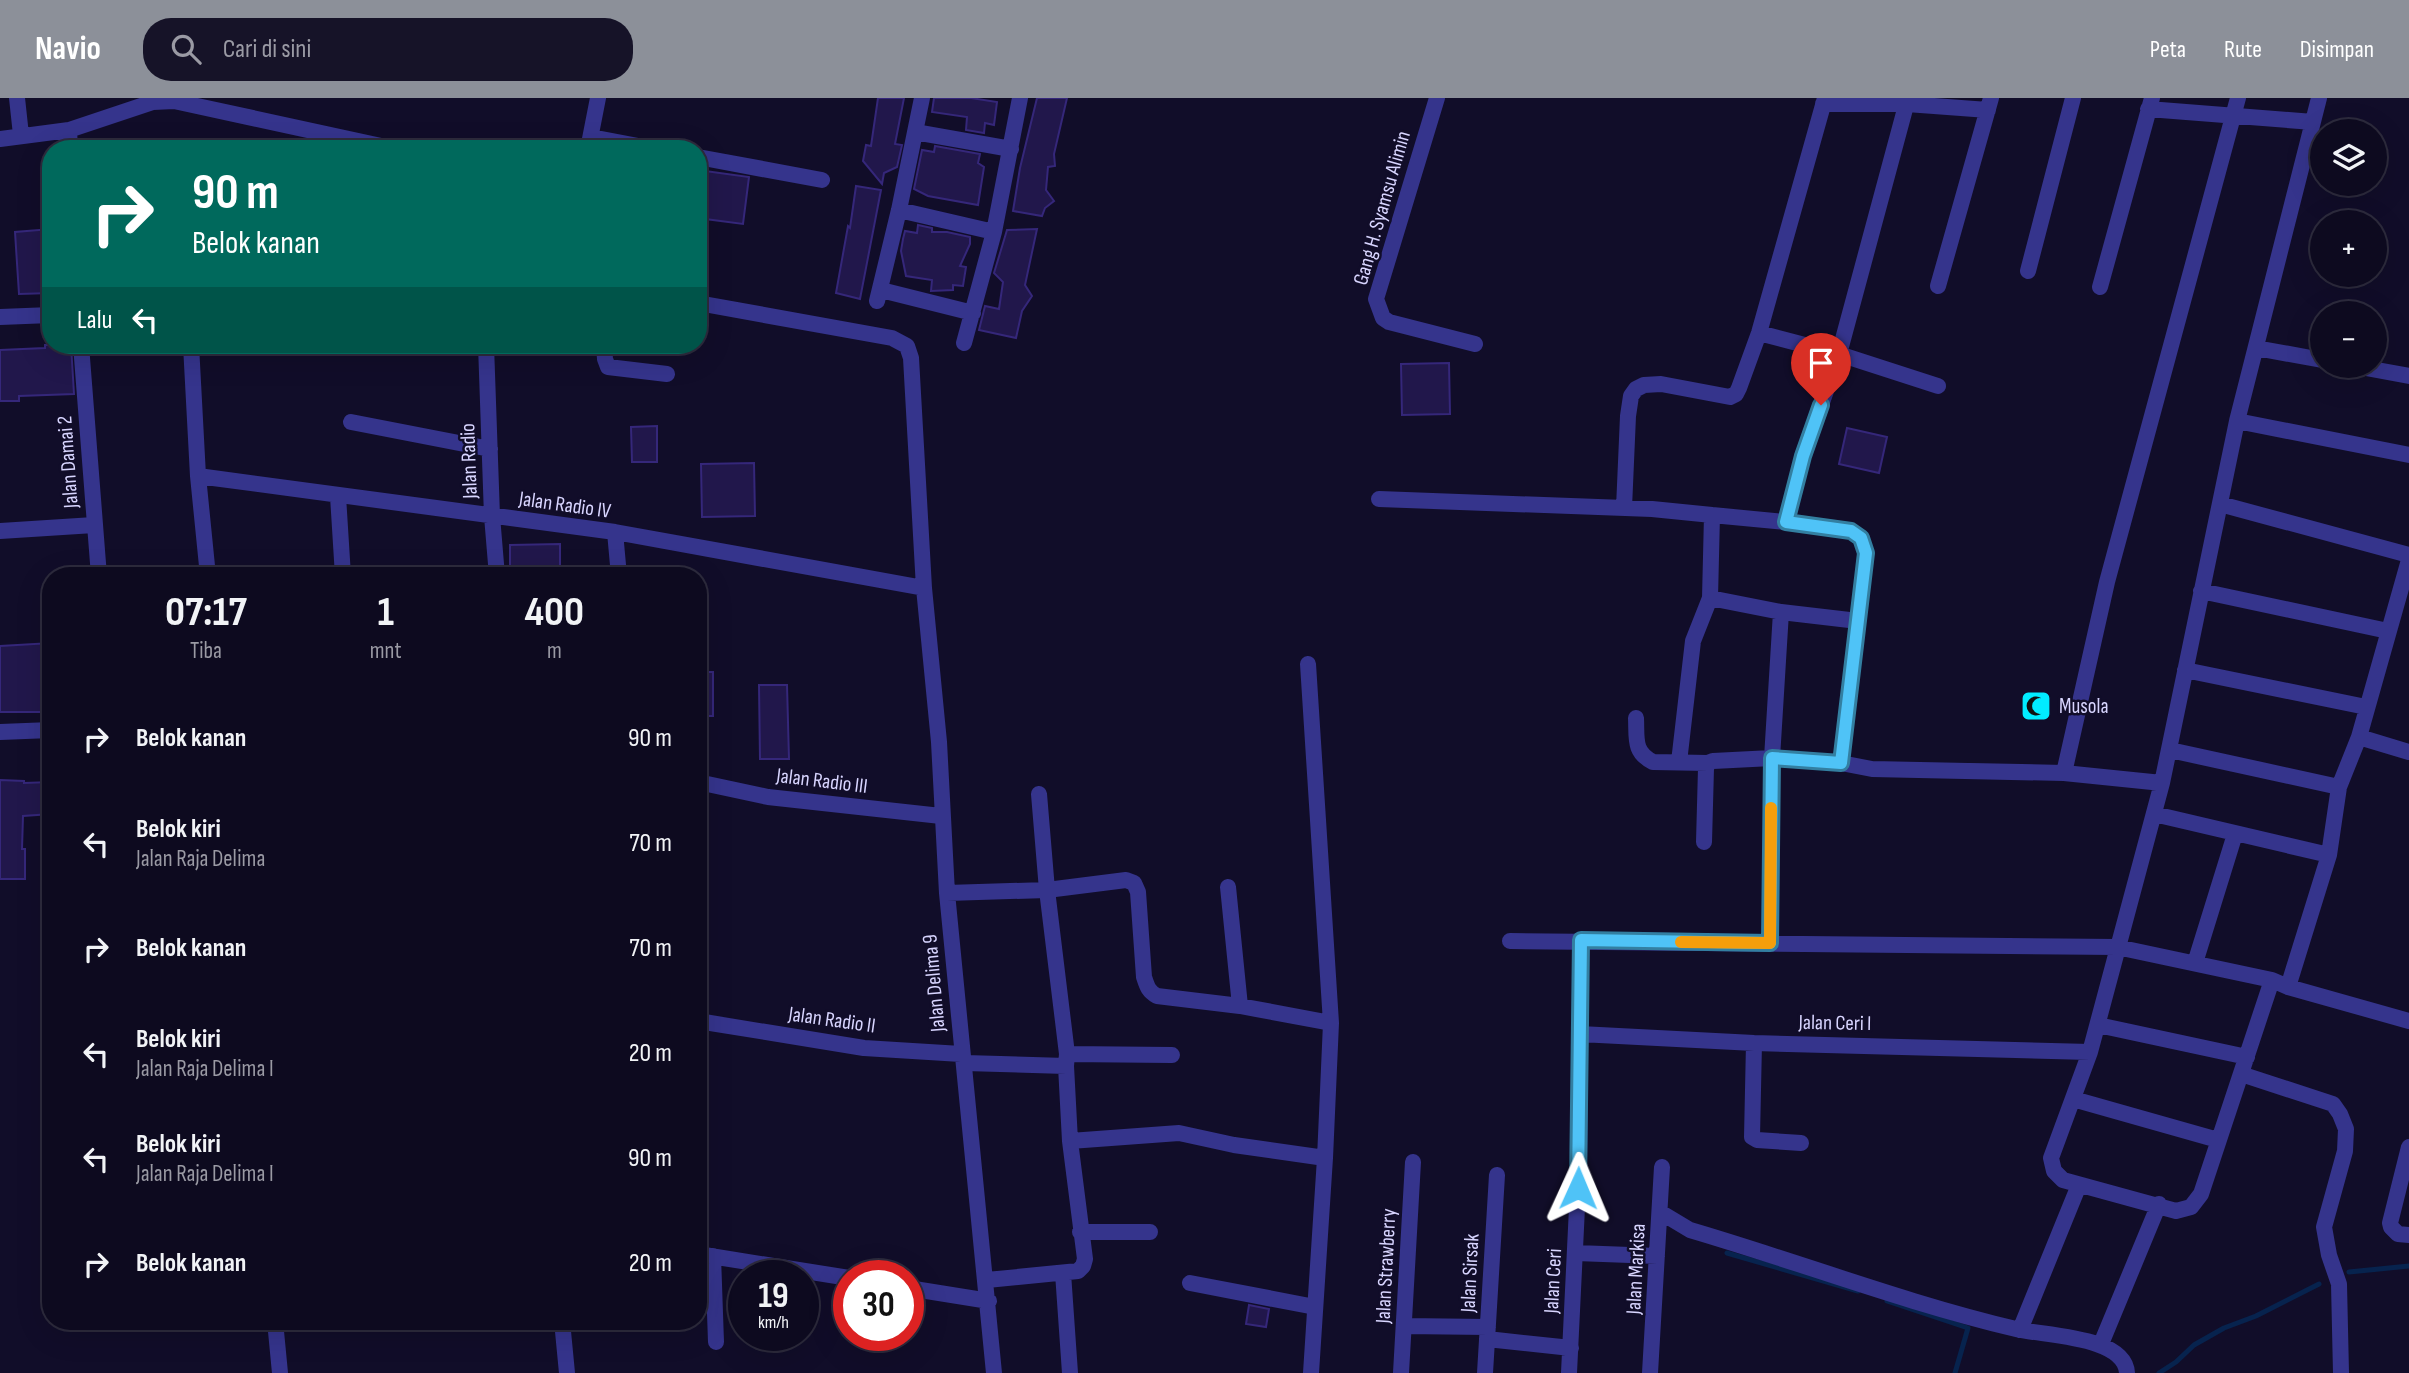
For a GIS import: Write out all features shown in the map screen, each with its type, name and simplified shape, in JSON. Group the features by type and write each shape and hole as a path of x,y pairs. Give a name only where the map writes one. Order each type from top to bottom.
{"street":[{"path":"17,98 21,135"},
{"path":"590,140 598,98"},
{"path":"922,98 879,295 974,313"},
{"path":"964,343 994,232 1020,98"},
{"name":"Gang H. Syamsu Alimin","path":"1437,98 1377,299 1383,318 1389,322 1475,344"},
{"path":"2028,271 2073,98"},
{"path":"2064,773 2107,582 2238,98"},
{"path":"2314,119 2319,98"},
{"path":"0,139 69,130 153,102 174,101 354,140"},
{"path":"1624,508 1629,403 1636,389 1644,385 1661,384 1730,397 1739,388 1759,333 1824,101 1990,104 1938,286"},
{"path":"1786,522 1803,456 1839,354 1907,101"},
{"path":"2101,287 2150,104 2310,122"},
{"path":"69,130 70,140"},
{"path":"915,132 1010,149"},
{"path":"2272,980 2201,1194 2191,1207 2175,1211 2159,1204 2063,1180 2054,1171 2051,1158 2098,1025 2162,783 2237,421 2310,134"},
{"path":"707,159 822,180"},
{"path":"899,211 994,232"},
{"name":"Jalan Delima 9","path":"707,305 892,338 907,346 911,358 924,588 939,742 947,893 995,1373"},
{"path":"0,317 42,315"},
{"path":"1759,333 1839,354 1938,386"},
{"path":"2256,348 2310,358"},
{"name":"Jalan Damai 2","path":"82,354 98,567"},
{"path":"191,354 198,475 207,567"},
{"name":"Jalan Radio","path":"486,354 492,516 497,567"},
{"path":"605,354 608,367 667,374"},
{"path":"2387,372 2409,376"},
{"path":"2237,421 2409,455"},
{"path":"351,422 490,449"},
{"name":"Jalan Radio IV","path":"198,475 615,532 924,588"},
{"path":"338,496 342,567"},
{"path":"1379,499 1624,508 1786,522 1851,531 1859,535 1866,553 1841,763"},
{"path":"2220,504 2409,555"},
{"path":"1679,762 1693,640 1710,598 1712,515"},
{"path":"0,531 94,525"},
{"path":"615,532 618,567"},
{"path":"2288,987 2329,855 2339,787 2359,737 2409,560"},
{"path":"2202,592 2388,631"},
{"path":"1710,598 1782,612 1858,621"},
{"path":"1770,943 1772,758 1782,612"},
{"path":"1308,664 1331,1023 1311,1373"},
{"path":"2185,670 2366,707"},
{"path":"1636,718 1638,750 1653,762 1708,763 1772,758 1841,763 1872,769 2064,773 2162,783"},
{"path":"0,732 42,730"},
{"path":"2359,737 2409,752"},
{"path":"2170,750 2339,787"},
{"path":"1704,842 1708,763"},
{"name":"Jalan Radio III","path":"707,784 768,797 941,816"},
{"path":"987,1280 1078,1272 1085,1259 1070,1141 1066,1060 1039,794"},
{"path":"2154,814 2329,855"},
{"path":"2195,963 2235,834"},
{"path":"947,893 1047,890 1126,880 1134,883 1138,892 1147,988 1157,996 1240,1006 1331,1023"},
{"path":"1228,887 1240,1006"},
{"name":"Jalan Ceri","path":"1569,1373 1576,1253 1581,940"},
{"path":"1510,941 2117,947 2272,980 2288,987 2409,1021"},
{"name":"Jalan Radio II","path":"707,1022 864,1048 963,1058 1066,1060 1171,1055"},
{"path":"2098,1025 2247,1057"},
{"name":"Jalan Ceri I","path":"1580,1034 1754,1043 2090,1052"},
{"path":"1754,1043 1752,1137 1757,1140 1801,1143"},
{"path":"2241,1074 2333,1104 2346,1129 2345,1151 2324,1227 2329,1255 2339,1284 2341,1373"},
{"path":"2073,1098 2218,1140"},
{"path":"1070,1141 1179,1133 1325,1158"},
{"path":"2409,1147 2390,1223 2398,1234 2409,1235"},
{"name":"Jalan Strawberry","path":"1401,1373 1413,1162"},
{"name":"Jalan Markisa","path":"1650,1373 1662,1167"},
{"name":"Jalan Sirsak","path":"1485,1373 1497,1175"},
{"path":"2020,1330 2079,1185"},
{"path":"2101,1344 2159,1204"},
{"path":"1660,1212 1690,1230 1966,1317 2020,1330 2101,1344 2119,1353 2127,1366 2127,1373"},
{"path":"1080,1232 1150,1232"},
{"path":"1576,1253 1657,1256"},
{"path":"707,1255 833,1275"},
{"path":"707,1264 716,1342"},
{"path":"1063,1273 1070,1373"},
{"path":"1190,1283 1315,1307"},
{"path":"924,1291 989,1301"},
{"path":"1404,1326 1488,1333 1570,1348"},
{"path":"276,1330 280,1373"},
{"path":"563,1330 567,1373"}],"building":[{"path":"878,98 904,98 895,144 902,145 897,167 884,173 882,184 863,161 866,145 871,146"},
{"path":"934,98 971,98 997,102 994,125 985,123 984,133 966,130 967,117 932,112"},
{"path":"1037,98 1067,98 1054,154 1055,166 1048,167 1046,190 1054,201 1045,208 1042,216 1013,211"},
{"path":"935,146 980,154 978,163 984,167 978,205 928,196 914,189 922,150 934,152"},
{"path":"707,171 749,177 743,224 707,219"},
{"path":"856,186 881,190 860,299 836,293"},
{"path":"918,225 932,228 932,232 970,237 970,244 960,266 966,267 963,286 953,285 953,290 931,291 932,280 906,276 901,251 903,239 905,231 917,233"},
{"path":"1037,229 1025,285 1032,296 1022,311 1016,338 979,330 985,306 999,309 1003,282 994,273 1007,230"},
{"path":"42,230 42,293 19,294 15,232"},
{"path":"42,348 42,354 72,354 74,394 19,396 19,401 0,401 0,350"},
{"path":"1449,363 1450,414 1402,415 1401,364"},
{"path":"657,426 657,462 632,462 631,427"},
{"path":"1847,428 1887,437 1879,473 1839,464"},
{"path":"754,463 755,516 702,517 701,464"},
{"path":"560,544 560,567 510,567 510,545"},
{"path":"42,644 42,712 0,712 0,646"},
{"path":"707,672 713,672 713,716 707,716"},
{"path":"759,685 787,685 789,759 760,759"},
{"path":"0,780 42,782 42,815 23,816 25,879 0,879"},
{"path":"1249,1305 1269,1309 1266,1327 1246,1324"}],"waterway":[{"path":"1727,1253 1858,1291"},
{"path":"2349,1272 2409,1266"},
{"path":"2159,1373 2194,1345 2224,1328 2256,1316 2319,1284"},
{"path":"1887,1301 1968,1328 1955,1373"}],"slow traffic":[{"path":"1681,942 1770,943 1771,808"}],"place":[{"name":"Musola","path":"2036,706"}],"route":[{"path":"1578,1188 1581,940 1770,943 1772,758 1841,763 1866,553 1859,535 1851,531 1786,522 1803,456 1821,405"}]}
